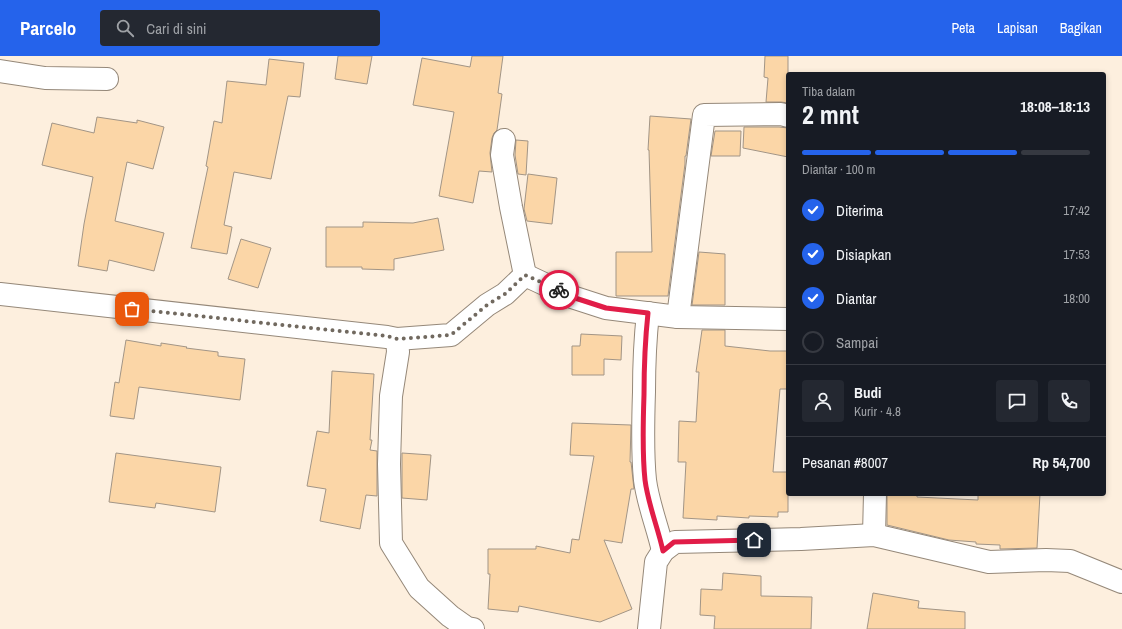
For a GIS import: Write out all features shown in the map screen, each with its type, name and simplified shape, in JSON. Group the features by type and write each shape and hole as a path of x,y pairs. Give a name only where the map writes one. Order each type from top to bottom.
{"street":[{"path":"0,71 45,78 107,79"},
{"path":"678,317 704,116 781,114 786,115"},
{"path":"504,140 502,155 525,275"},
{"path":"525,275 572,297 606,308 678,317 786,319"},
{"path":"0,294 397,339 451,335 487,305 505,294 525,275"},
{"path":"648,313 645,333 642,443 645,481 663,551"},
{"path":"397,339 398,352 391,396 390,419 389,464 391,543 419,588 450,616 469,629"},
{"path":"874,535 875,496"},
{"path":"649,629 656,562 663,551 674,542 801,540 874,535 989,562 1046,560 1070,561 1122,582"}],"building":[{"path":"338,56 372,56 367,84 335,79"},
{"path":"472,56 503,56 498,93 502,94 497,130 492,138 490,153 492,172 479,171 473,203 439,196 454,112 413,105 422,58 470,67"},
{"path":"765,56 788,56 788,72 786,72 786,103 766,102 768,78 764,77"},
{"path":"269,59 304,63 300,97 288,96 271,179 234,172 224,225 232,227 227,254 191,248 208,167 206,166 214,121 222,123 227,81 266,85"},
{"path":"650,116 691,119 668,296 616,296 616,252 652,252 648,150"},
{"path":"97,117 137,123 137,120 164,127 153,169 127,162 115,221 164,233 154,271 109,260 107,271 78,266 93,177 42,165 52,123 94,133"},
{"path":"744,127 786,128 786,157 743,148"},
{"path":"715,131 741,131 740,156 711,156"},
{"path":"516,140 528,141 526,175 518,174 515,155"},
{"path":"528,174 557,178 552,224 527,221 524,209"},
{"path":"438,218 444,250 394,259 394,270 362,269 362,267 326,267 326,227 363,227 363,222 413,223"},
{"path":"241,239 271,248 258,288 228,279"},
{"path":"699,252 725,254 725,305 692,305"},
{"path":"702,330 725,330 725,346 770,351 786,351 786,389 780,389 773,472 786,472 788,512 778,512 778,517 749,516 749,518 717,516 717,520 683,518 686,462 678,462 679,421 696,422 699,372 696,372"},
{"path":"581,334 622,336 621,360 604,359 604,375 572,375 572,346 580,346"},
{"path":"126,340 161,346 161,343 187,347 186,348 218,352 218,356 245,359 240,400 139,387 134,419 110,416 115,382 119,383"},
{"path":"332,371 374,374 370,440 372,440 370,450 377,451 377,496 366,495 360,529 320,521 326,489 307,486 317,431 329,433"},
{"path":"572,423 631,425 630,462 634,489 631,489 622,543 604,540 632,609 600,622 519,606 518,612 488,609 490,574 488,574 488,549 536,549 536,546 570,553 572,539 579,540 594,456 570,455"},
{"path":"116,453 221,467 215,512 156,503 155,508 109,502"},
{"path":"402,453 431,455 427,500 402,498"},
{"path":"887,496 917,496 978,500 978,496 1040,496 1037,548 1000,549 1000,545 976,544 976,542 949,540 887,525"},
{"path":"723,573 761,576 761,596 812,597 811,629 714,629 715,616 700,615 701,589 722,590"},
{"path":"873,593 919,601 918,608 965,612 965,629 867,629"}],"way so far":[{"path":"132,309 387,336 397,339 451,335 487,305 505,294 525,275 559,290"}],"route":[{"path":"559,290 572,297 606,308 648,313 645,333 642,443 645,481 663,551 674,542 754,540"}]}
